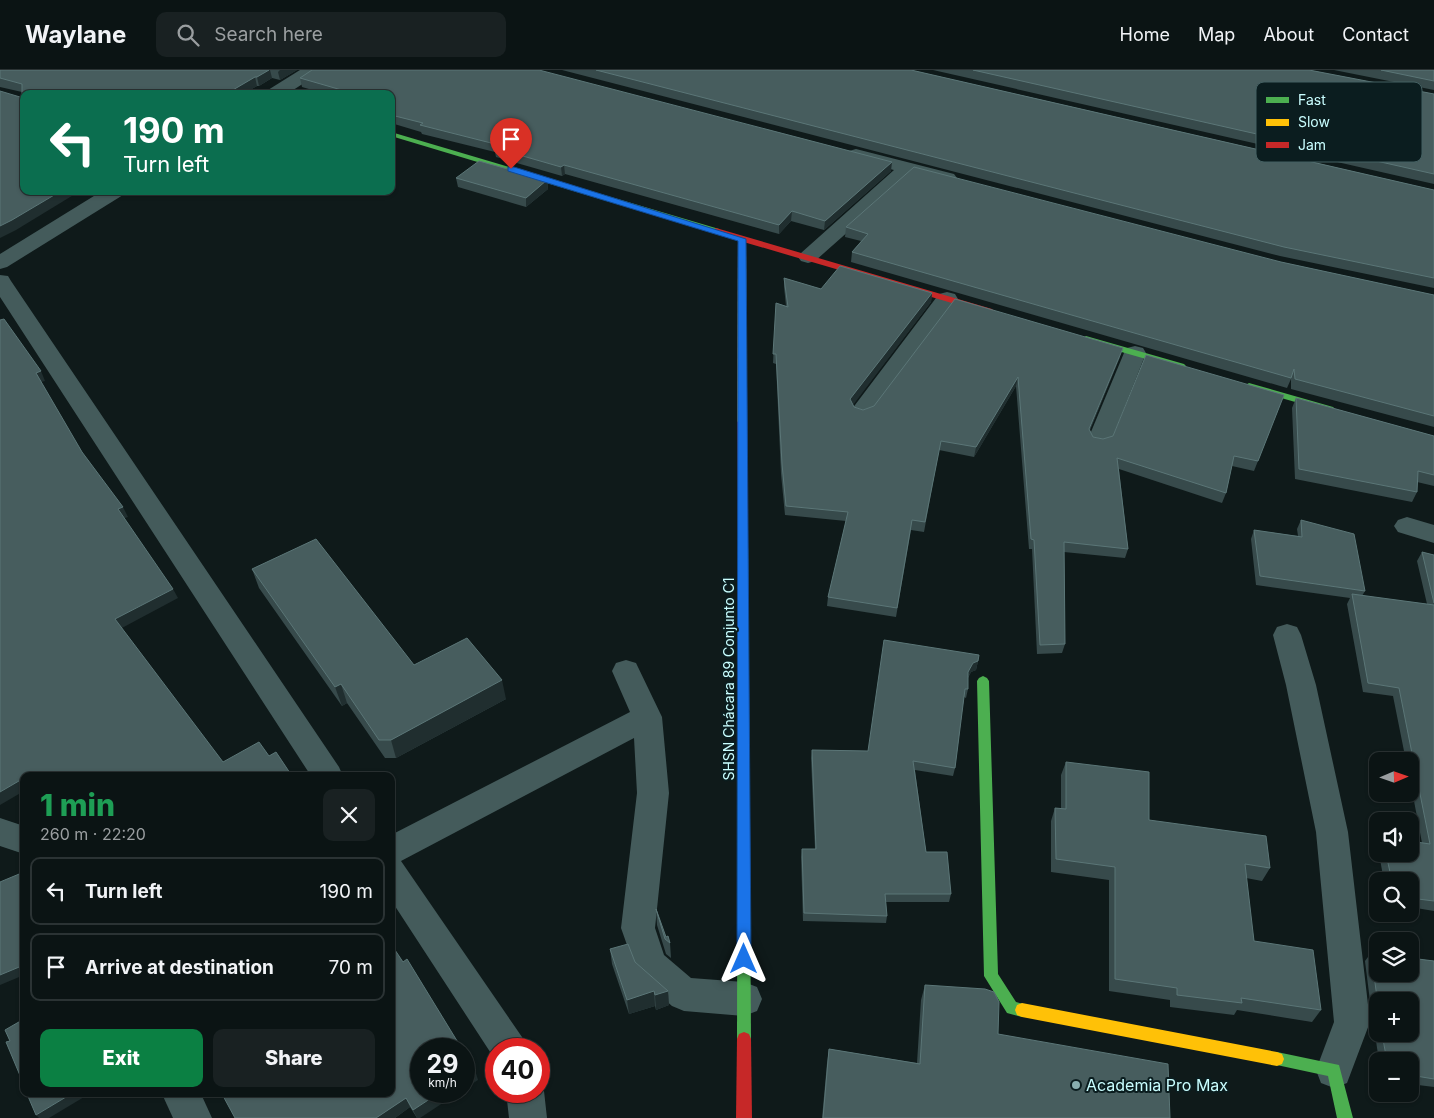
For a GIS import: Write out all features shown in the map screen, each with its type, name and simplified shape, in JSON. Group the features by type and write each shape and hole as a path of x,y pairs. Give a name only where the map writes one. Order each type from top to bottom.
{"street":[{"path":"280,90 312,70"},
{"path":"395,135 1003,315"},
{"path":"842,151 965,183"},
{"path":"808,257 908,168"},
{"path":"0,263 110,195"},
{"name":"SHSN Chácara 89 Conjunto C1","path":"742,239 744,1118"},
{"path":"0,281 325,772"},
{"path":"863,410 947,299"},
{"path":"1078,337 1191,369"},
{"path":"1100,439 1135,353"},
{"path":"1238,383 1341,412"},
{"path":"1406,526 1434,534"},
{"path":"1287,634 1332,832 1352,1022 1334,1070 1345,1118"},
{"path":"626,671 647,717 653,793 638,928 650,965 684,994 744,999"},
{"path":"983,681 991,976 1012,1008 1334,1070"},
{"path":"395,849 647,717"},
{"path":"0,832 20,839"},
{"path":"395,878 502,1038"},
{"path":"182,1097 193,1118"},
{"path":"526,1103 528,1118"}],"building":[{"path":"0,70 269,70 233,90 22,90 22,84 0,78"},
{"path":"312,70 539,70 892,162 825,221 792,211 779,225 564,165 561,167 495,148 499,145 420,125 423,123 395,116 395,90 342,90 300,78"},
{"path":"596,70 911,70 1256,149 1256,162 1312,162 1434,190 1434,278 1284,247"},
{"path":"973,70 1309,70 1372,82 1256,82 1256,134"},
{"path":"1381,70 1434,70 1434,81"},
{"path":"0,91 20,97 20,195 54,195 0,226"},
{"path":"1422,92 1434,94 1434,174 1381,162 1422,162"},
{"path":"479,161 547,180 526,198 456,178"},
{"path":"914,167 1281,262 1434,295 1434,416 1295,379 1294,369 1291,378 852,252 868,234 846,227"},
{"path":"840,266 932,293 850,399 854,407 863,410 874,406 955,299 1123,348 1089,429 1093,437 1103,439 1113,436 1146,355 1284,395 1258,461 1234,456 1226,493 1117,458 1128,549 1064,542 1065,644 1040,645 1034,540 1031,539 1018,377 976,447 941,441 925,522 912,520 897,608 828,597 848,512 786,506 776,354 773,354 776,303 788,307 784,278 821,289"},
{"path":"4,319 41,371 36,373 82,452 123,507 118,509 173,589 115,619 223,762 259,742 269,756 276,752 289,772 20,772 20,780 0,792 0,320"},
{"path":"1296,398 1434,436 1434,475 1418,471 1417,492 1299,469"},
{"path":"1301,520 1354,534 1365,591 1260,576 1254,530 1302,537"},
{"path":"316,539 414,665 467,638 502,680 391,740 379,740 341,684 335,687 252,569"},
{"path":"1422,552 1434,555 1434,603"},
{"path":"1352,594 1434,605 1434,901 1419,899 1419,872 1390,872 1388,862 1419,862 1419,842 1430,844 1419,789 1419,752 1412,752 1399,688 1368,683"},
{"path":"884,640 979,655 978,661 973,663 968,672 968,689 965,689 955,768 913,761 926,852 947,852 951,894 885,894 887,916 804,913 802,849 816,849 812,750 868,751"},
{"path":"1066,762 1149,772 1149,820 1266,836 1270,868 1245,864 1254,941 1313,950 1321,1010 1241,998 1242,1003 1177,995 1177,988 1115,979 1115,867 1056,859 1055,808 1066,809"},
{"path":"20,874 20,967 0,975 0,882"},
{"path":"656,909 666,937 668,936 670,943 665,939"},
{"path":"628,944 635,962 668,991 655,995 654,991 627,1000 610,949"},
{"path":"395,950 403,962 407,959 455,1038 410,1038 410,1103 424,1103 413,1110 406,1098 376,1118 235,1118 224,1097 395,1097"},
{"path":"1419,959 1434,961 1434,1079 1419,1076 1419,1052 1385,1052 1383,1042 1419,1042 1419,992 1376,992 1375,982 1419,982"},
{"path":"925,985 985,989 994,992 999,1002 998,1034 1168,1064 1170,1118 823,1118 829,1049 920,1064"},
{"path":"20,1021 20,1075 6,1042 10,1041 5,1030"},
{"path":"28,1097 66,1097 36,1115"}],"traffic: fast":[{"path":"395,135 716,231"},
{"path":"1086,339 1181,366"},
{"path":"1249,386 1330,409"},
{"path":"743,543 744,1039"},
{"path":"983,681 991,976 1012,1008 1022,1010"},
{"path":"1277,1059 1334,1070 1345,1118"}],"traffic: slow":[{"path":"742,239 742,422"},
{"path":"1022,1010 1277,1059"}],"traffic: jam":[{"path":"716,231 989,311"},
{"path":"742,422 743,543"},
{"path":"744,1039 744,1118"}],"place":[{"name":"Academia Pro Max","path":"1076,1085"}],"route":[{"path":"511,169 742,239 744,959"}]}
